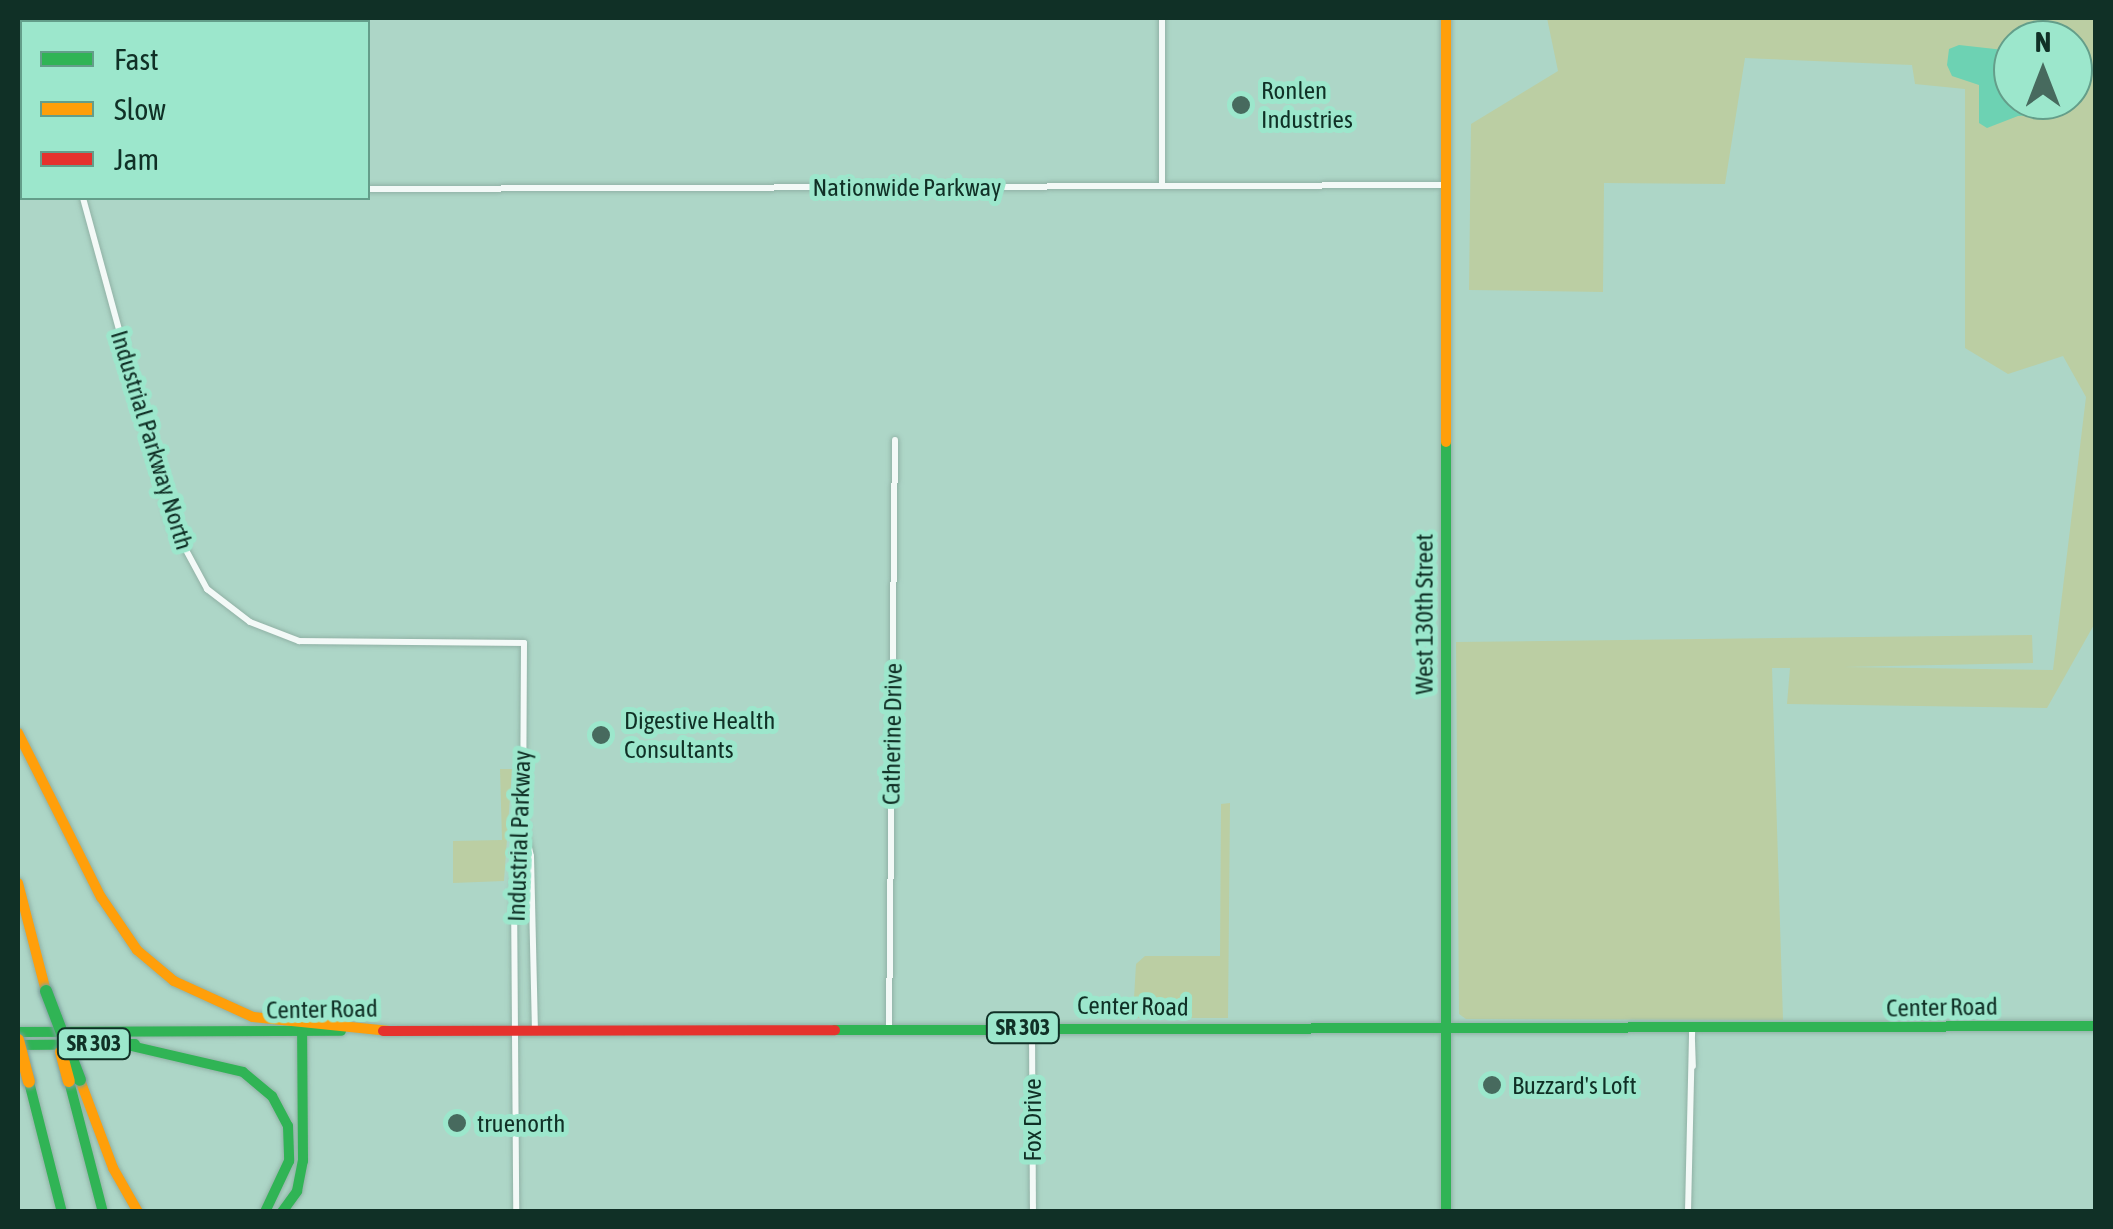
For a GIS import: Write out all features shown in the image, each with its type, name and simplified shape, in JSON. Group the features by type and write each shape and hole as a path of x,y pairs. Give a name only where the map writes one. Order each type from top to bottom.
{"main road":[{"name":"West 130th Street","path":"1446,18 1446,1212"},
{"path":"18,732 101,897 137,950 174,982 253,1017 389,1031"},
{"path":"18,883 74,1081 103,1212"},
{"name":"Center Road","path":"18,1039 302,1031 1032,1028 1693,1034 2096,1026"},
{"path":"282,1212 297,1191 303,1161 302,1031"},
{"name":"Center Road","path":"18,1039 127,1045 170,1036"},
{"path":"18,1039 62,1212"},
{"path":"127,1045 243,1072 272,1096 288,1126 288,1161 264,1212"},
{"path":"74,1081 113,1168 138,1212"}],"street":[{"path":"1162,18 1162,186"},
{"name":"Nationwide Parkway","path":"370,189 1447,185"},
{"name":"Industrial Parkway North","path":"84,200 173,526 207,589 250,622 299,641 524,644"},
{"name":"Catherine Drive","path":"889,1028 895,440"},
{"name":"Industrial Parkway","path":"516,1212 514,890 523,820 524,644"},
{"path":"523,820 531,856 535,1030"},
{"name":"Fox Drive","path":"1032,1028 1032,1212"},
{"path":"1688,1212 1693,1034"}],"shaded area":[{"path":"1547,18 2095,18 2095,623 2047,708 1787,704 1790,668 1772,668 1783,1020 1466,1019 1459,1014 1456,642 2032,635 2033,663 1843,667 2053,670 2086,397 2063,356 2008,374 1965,348 1965,89 1915,84 1912,65 1745,58 1725,184 1604,183 1603,292 1469,290 1471,124 1558,71"},
{"path":"1959,45 1993,49 1993,120 2008,120 1987,128 1979,123 1979,85 1952,76 1947,65 1949,49"},
{"path":"500,769 512,769 504,881 453,883 453,841 502,840"},
{"path":"1230,803 1228,1018 1105,1018 1102,1003 1107,999 1134,998 1136,964 1145,956 1220,956 1221,804"}],"traffic: fast":[{"path":"1446,442 1446,1212"},
{"path":"46,991 80,1080"},
{"path":"835,1030 2096,1026"},
{"path":"282,1212 297,1191 303,1161 302,1031"},
{"path":"18,1032 341,1031"},
{"path":"18,1045 135,1044"},
{"path":"127,1045 243,1072 272,1096 288,1126 289,1161 265,1212"},
{"path":"69,1081 103,1212"},
{"path":"29,1082 62,1212"}],"traffic: slow":[{"path":"1446,18 1446,442"},
{"path":"18,733 101,897 137,950 174,981 253,1017 389,1031"},
{"path":"18,883 46,991"},
{"path":"18,1040 29,1082"},
{"path":"61,1052 69,1081"},
{"path":"80,1080 113,1168 138,1212"}],"traffic: jam":[{"path":"383,1031 835,1030"}],"place":[{"name":"Ronlen Industries","path":"1241,105"},
{"name":"Digestive Health Consultants","path":"601,735"},
{"name":"Buzzard's Loft","path":"1492,1085"},
{"name":"truenorth","path":"457,1123"}]}
